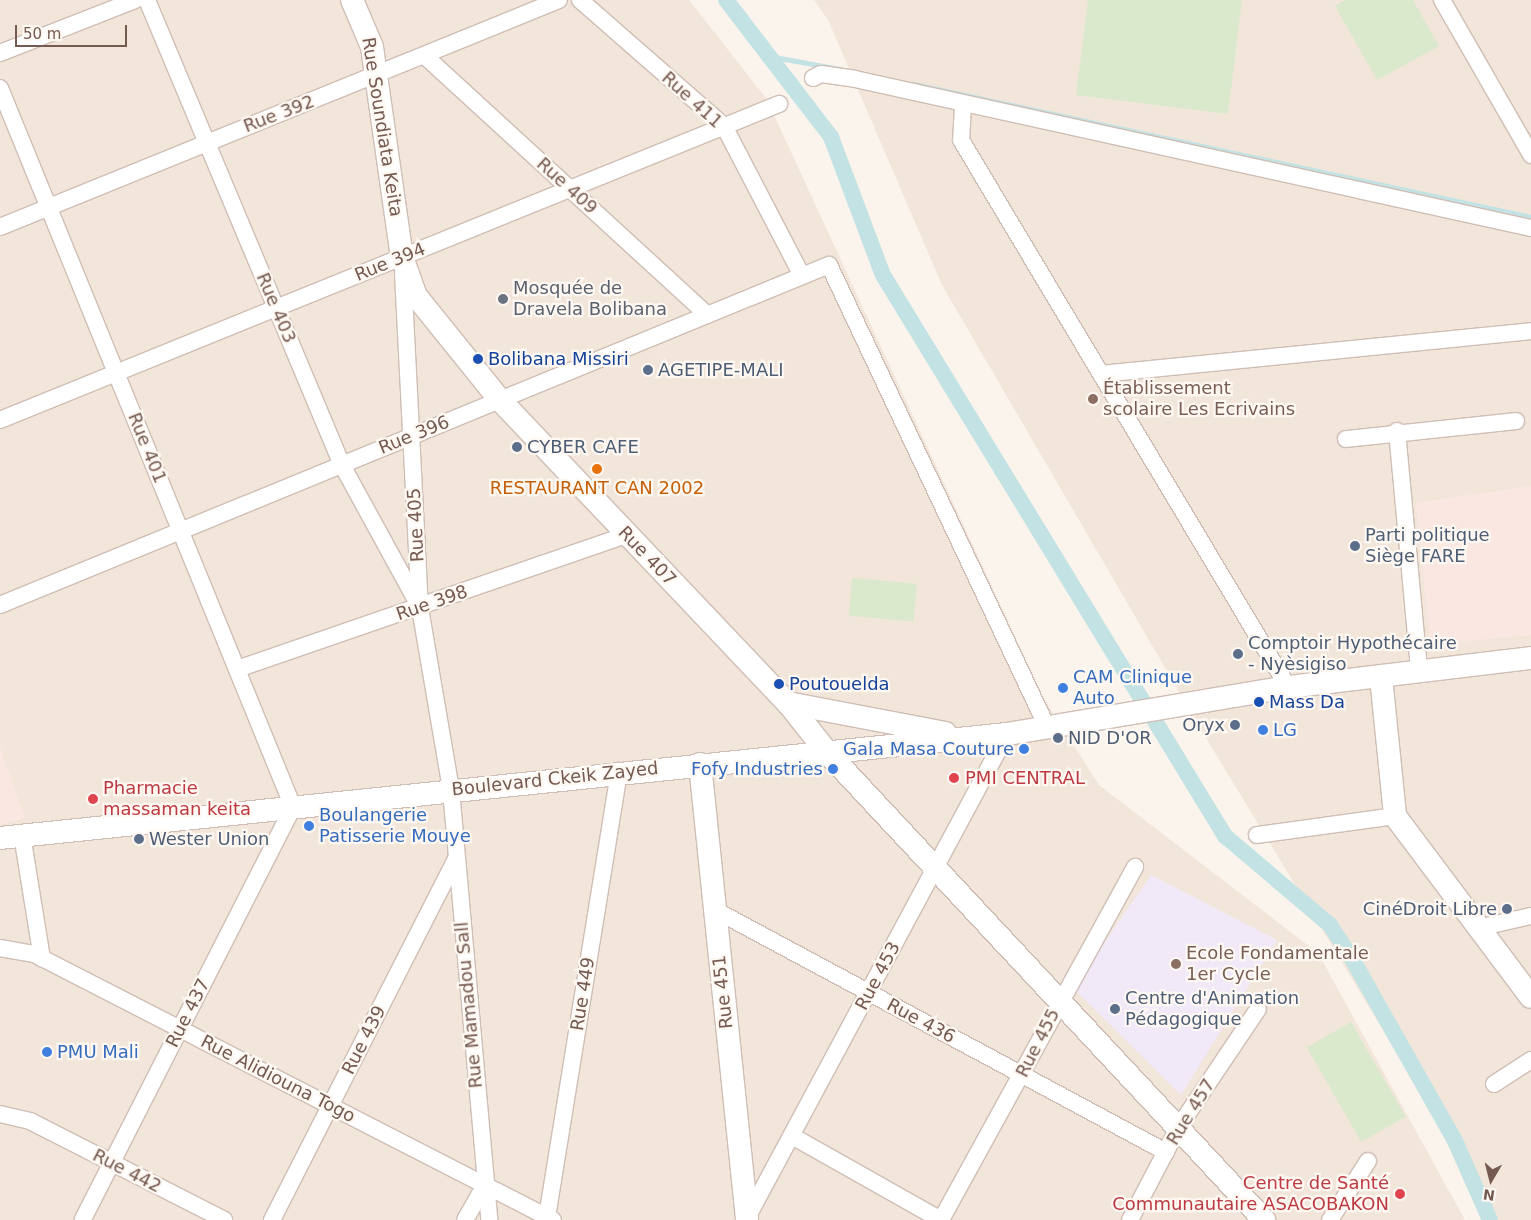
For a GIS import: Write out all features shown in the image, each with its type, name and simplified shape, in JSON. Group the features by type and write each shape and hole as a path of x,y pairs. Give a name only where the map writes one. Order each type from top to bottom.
{"main road":[{"name":"Rue Soundiata Keita","path":"352,0 372,47 402,257"},
{"name":"Rue 407","path":"402,257 416,296 500,400 626,535 788,703 826,751 1264,1220"},
{"name":"Boulevard Ckeik Zayed","path":"11,837 620,771 1007,734 1288,688 1381,677 1419,670 1531,658"},
{"path":"1381,677 1395,816 1531,997"},
{"path":"788,703 970,738"},
{"name":"Rue 451","path":"700,764 747,1219"}],"street":[{"path":"0,53 134,0"},
{"name":"Rue 403","path":"147,0 342,465 420,608"},
{"name":"Rue 392","path":"0,227 206,142 426,57 559,0"},
{"name":"Rue 411","path":"580,0 724,126 802,276"},
{"path":"1442,0 1531,156"},
{"name":"Rue 409","path":"426,57 708,315"},
{"path":"813,78 821,74 855,80 1531,228"},
{"name":"Rue 401","path":"0,88 293,807"},
{"name":"Rue 394","path":"0,420 779,104"},
{"path":"963,104 961,140 1288,688"},
{"name":"Rue 405","path":"402,257 420,608 451,790"},
{"name":"Rue 396","path":"0,606 829,265 1047,727"},
{"path":"1100,374 1531,331"},
{"path":"1346,439 1397,431 1516,421"},
{"path":"1397,431 1419,670"},
{"name":"Rue 398","path":"237,669 420,608 626,535"},
{"name":"Rue 453","path":"747,1219 1007,734"},
{"name":"Rue 449","path":"550,1219 620,771"},
{"name":"Rue Mamadou Sall","path":"451,790 489,1220"},
{"name":"Rue 437","path":"83,1220 293,807"},
{"path":"1257,835 1395,816"},
{"path":"11,837 38,956"},
{"name":"Rue 439","path":"272,1220 456,859"},
{"name":"Rue 455","path":"941,1220 1022,1075 1059,1001 1135,868"},
{"name":"Rue 436","path":"715,910 1166,1152"},
{"path":"1478,928 1531,916"},
{"name":"Rue Alidiouna Togo","path":"0,948 38,956 550,1219"},
{"name":"Rue 457","path":"1130,1220 1178,1128 1258,1009"},
{"path":"1494,1084 1531,1060"},
{"name":"Rue 442","path":"0,1114 30,1121 224,1220"},
{"path":"792,1136 941,1220"},
{"path":"1330,1220 1368,1161"},
{"path":"465,1220 485,1185"}],"shaded area":[{"path":"0,0 689,0 766,98 1043,697 1099,785 1318,953 1465,1220 0,1220"},
{"path":"814,0 1531,0 1531,1220 1498,1220 1200,728 942,285 828,20"},
{"path":"1531,486 1531,635 1430,644 1416,503"},
{"path":"0,747 25,818 0,825"},
{"name":"Ecole Fondamentale 1er Cycle","path":"1151,875 1277,940 1181,1095 1073,988"}],"green space":[{"path":"1088,0 1242,0 1228,114 1076,95"},
{"path":"1345,0 1413,0 1439,46 1377,80 1335,6"},
{"path":"852,578 917,584 913,622 849,616"},
{"path":"1351,1022 1406,1116 1361,1142 1307,1048"}],"waterway":[{"path":"726,0 831,137 883,275 1225,836 1330,925 1351,957 1455,1141 1490,1220"},
{"path":"769,56 845,70"},
{"path":"914,84 1531,217"}],"place":[{"name":"Mosquée de Dravela Bolibana","path":"503,299"},
{"name":"Bolibana Missiri","path":"478,359"},
{"name":"AGETIPE-MALI","path":"648,370"},
{"name":"Établissement scolaire Les Ecrivains","path":"1093,399"},
{"name":"CYBER CAFE","path":"517,447"},
{"name":"RESTAURANT CAN 2002","path":"597,469"},
{"name":"Parti politique Siège FARE","path":"1355,546"},
{"name":"Comptoir Hypothécaire - Nyèsigiso","path":"1238,654"},
{"name":"Poutouelda","path":"779,684"},
{"name":"CAM Clinique Auto","path":"1063,688"},
{"name":"Mass Da","path":"1259,702"},
{"name":"Oryx","path":"1235,725"},
{"name":"LG","path":"1263,730"},
{"name":"NID D'OR","path":"1058,738"},
{"name":"Gala Masa Couture","path":"1024,749"},
{"name":"Fofy Industries","path":"833,769"},
{"name":"PMI CENTRAL","path":"954,778"},
{"name":"Pharmacie massaman keita","path":"93,799"},
{"name":"Boulangerie Patisserie Mouye","path":"309,826"},
{"name":"Wester Union","path":"139,839"},
{"name":"CinéDroit Libre","path":"1507,909"},
{"name":"Ecole Fondamentale 1er Cycle","path":"1176,964"},
{"name":"Centre d'Animation Pédagogique","path":"1115,1009"},
{"name":"PMU Mali","path":"47,1052"},
{"name":"Centre de Santé Communautaire ASACOBAKON","path":"1400,1194"}]}
